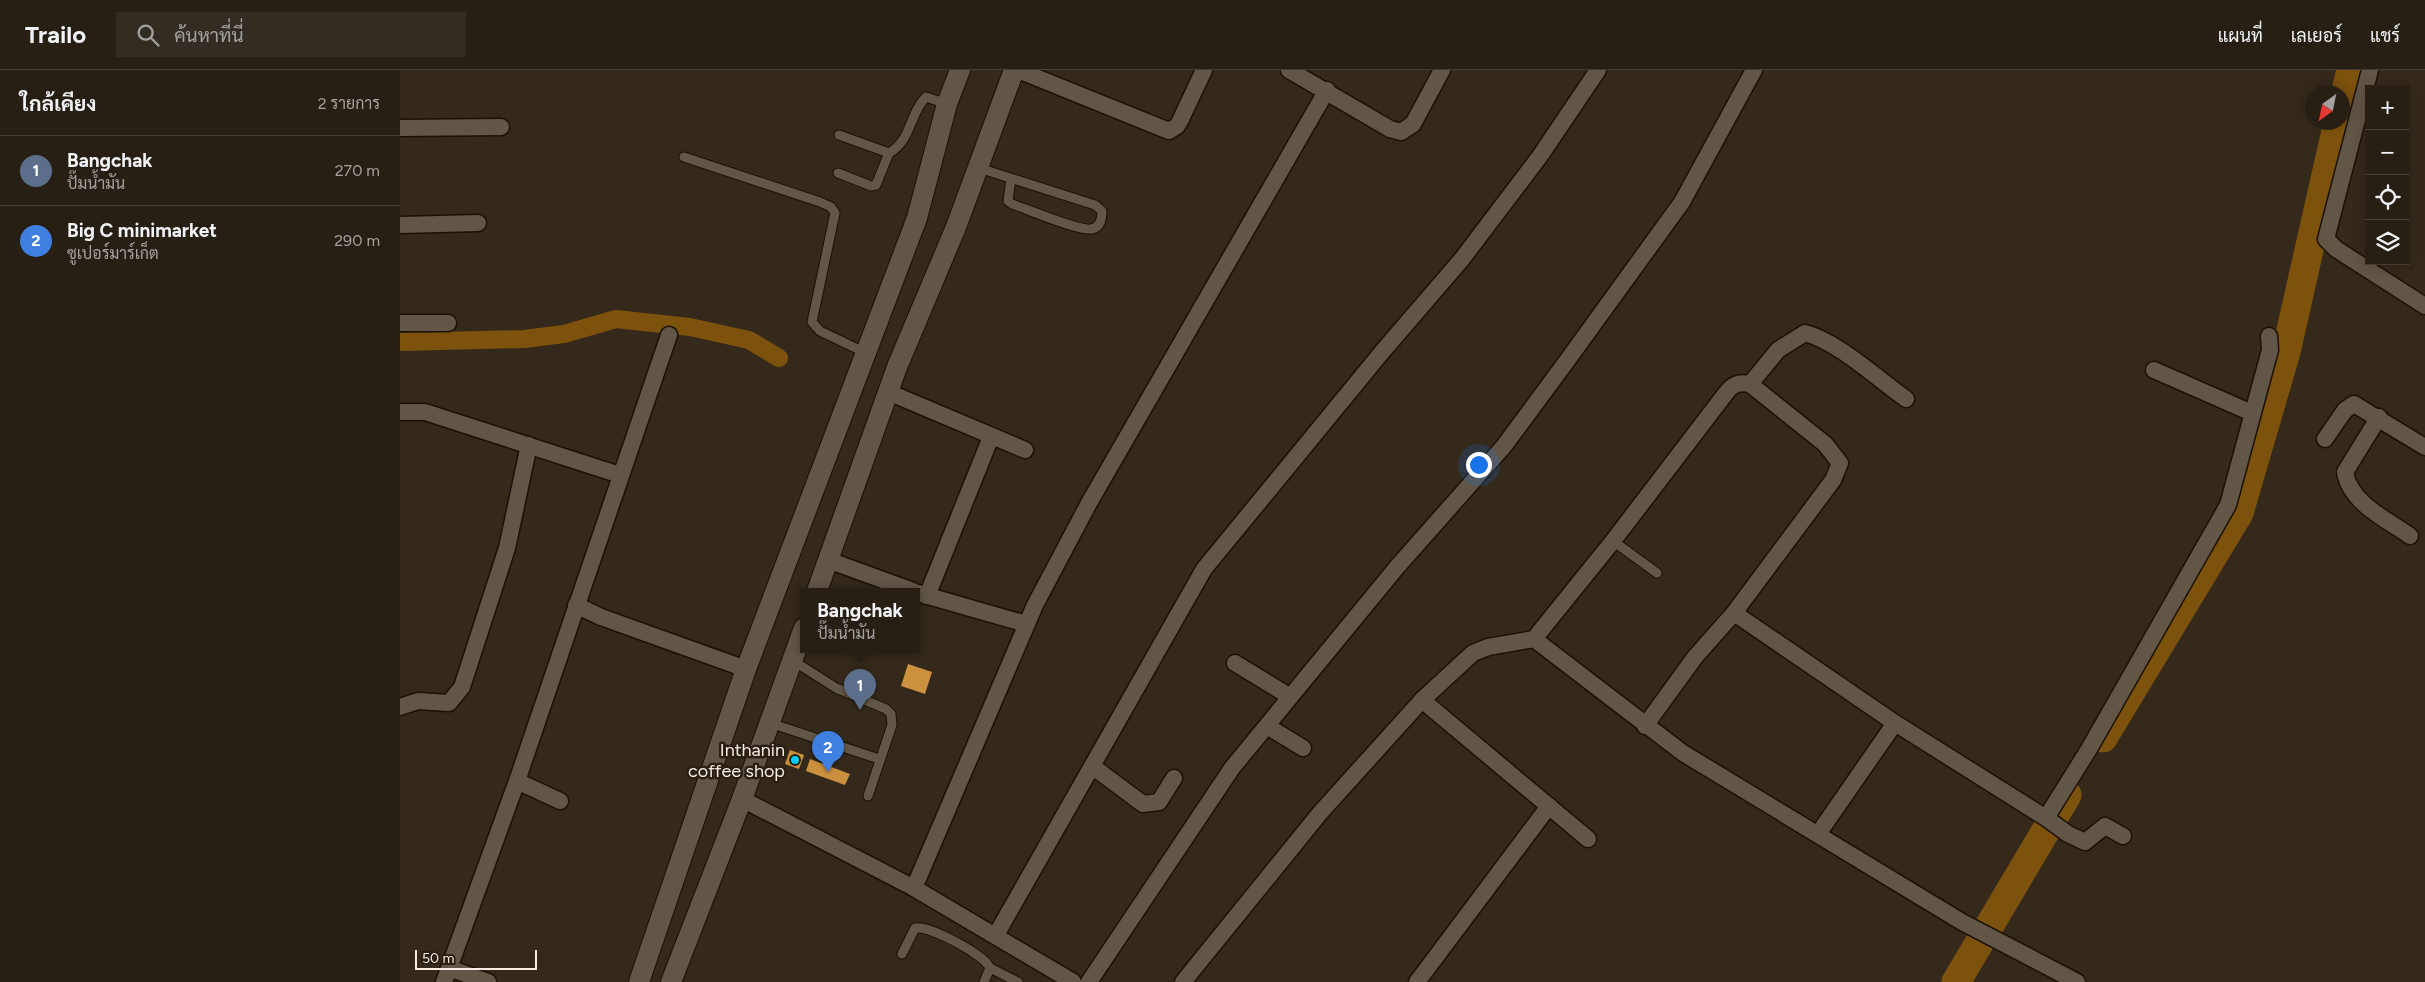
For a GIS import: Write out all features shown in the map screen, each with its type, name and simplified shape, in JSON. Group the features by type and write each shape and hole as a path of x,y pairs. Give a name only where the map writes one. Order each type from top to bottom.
{"street":[{"path":"639,982 746,669 917,218 947,104 960,70"},
{"path":"818,588 888,392 979,168 1014,70"},
{"path":"1018,70 1169,131 1177,126 1180,121 1204,70"},
{"path":"1289,70 1327,90 1390,129 1401,132 1413,124 1442,70"},
{"path":"996,935 1204,569 1369,367 1462,259 1540,156 1598,70"},
{"path":"1089,982 1232,768 1289,696 1397,567 1504,446 1682,202 1754,70"},
{"path":"2370,70 2326,239 2336,249 2425,306"},
{"path":"914,888 1026,624 1089,503 1327,90"},
{"path":"400,128 502,127"},
{"path":"400,225 478,223"},
{"path":"400,323 448,323"},
{"path":"1750,384 1778,350 1805,333 1818,336 1906,400"},
{"path":"488,982 446,975 517,781 669,335"},
{"path":"2047,819 2228,505 2270,350 2269,336"},
{"path":"2154,370 2252,413"},
{"path":"1184,982 1320,813 1422,700 1473,653 1488,646 1534,639 1613,541 1726,392 1732,385 1741,382 1750,384 1825,444 1840,463 1833,480 1734,613 1695,657 1645,726"},
{"path":"888,392 1025,450"},
{"path":"2325,440 2349,405 2359,405 2425,447"},
{"path":"400,412 425,412 620,475"},
{"path":"2379,417 2345,472 2347,483 2360,501 2410,536"},
{"path":"920,591 991,437"},
{"path":"400,706 418,701 449,704 462,687 507,548 528,445"},
{"path":"828,560 905,588"},
{"path":"920,593 1026,624"},
{"path":"576,605 601,617 746,669"},
{"path":"1734,613 1895,723 2081,842 2089,841 2105,826 2123,836"},
{"path":"671,982 742,799 800,639"},
{"path":"1534,639 1645,726 1683,753 1962,922 2076,982"},
{"path":"1235,663 1289,696"},
{"path":"1422,700 1588,839"},
{"path":"1818,834 1895,723"},
{"path":"1267,726 1303,748"},
{"path":"1092,766 1143,804 1159,802 1174,778"},
{"path":"517,781 560,801"},
{"path":"742,799 914,888 1074,982"},
{"path":"1417,982 1549,806"}],"lane":[{"path":"838,173 871,186 876,185 889,153 898,148 906,137 926,96 947,104"},
{"path":"839,135 889,153"},
{"path":"684,157 831,207 835,213 812,322 820,331 866,353"},
{"path":"979,168 1095,205 1102,211 1101,221 1096,227 1088,230 1053,220 1012,204 1008,201 1007,195 1011,179"},
{"path":"1613,541 1657,574"},
{"path":"792,660 836,688 886,709 891,714 892,725 868,796"},
{"path":"770,723 879,759"},
{"path":"902,954 915,928 920,927 972,951 989,964 990,968 1018,982"},
{"path":"984,982 990,968"}],"building":[{"path":"908,664 932,672 925,694 901,686"},
{"name":"Inthanin coffee shop","path":"790,750 804,755 799,769 785,764"},
{"path":"810,759 850,774 845,785 806,771"}],"waterway":[{"path":"2347,85 2351,70"},
{"path":"2103,738 2239,513 2286,352 2336,130"},
{"path":"400,342 524,339 564,334 616,319 690,327 749,340 779,358"},
{"path":"1956,982 2067,795"}],"place":[{"name":"Bangchak","path":"860,710"},
{"name":"Inthanin coffee shop","path":"795,760"},
{"name":"Big C minimarket","path":"828,772"}]}
